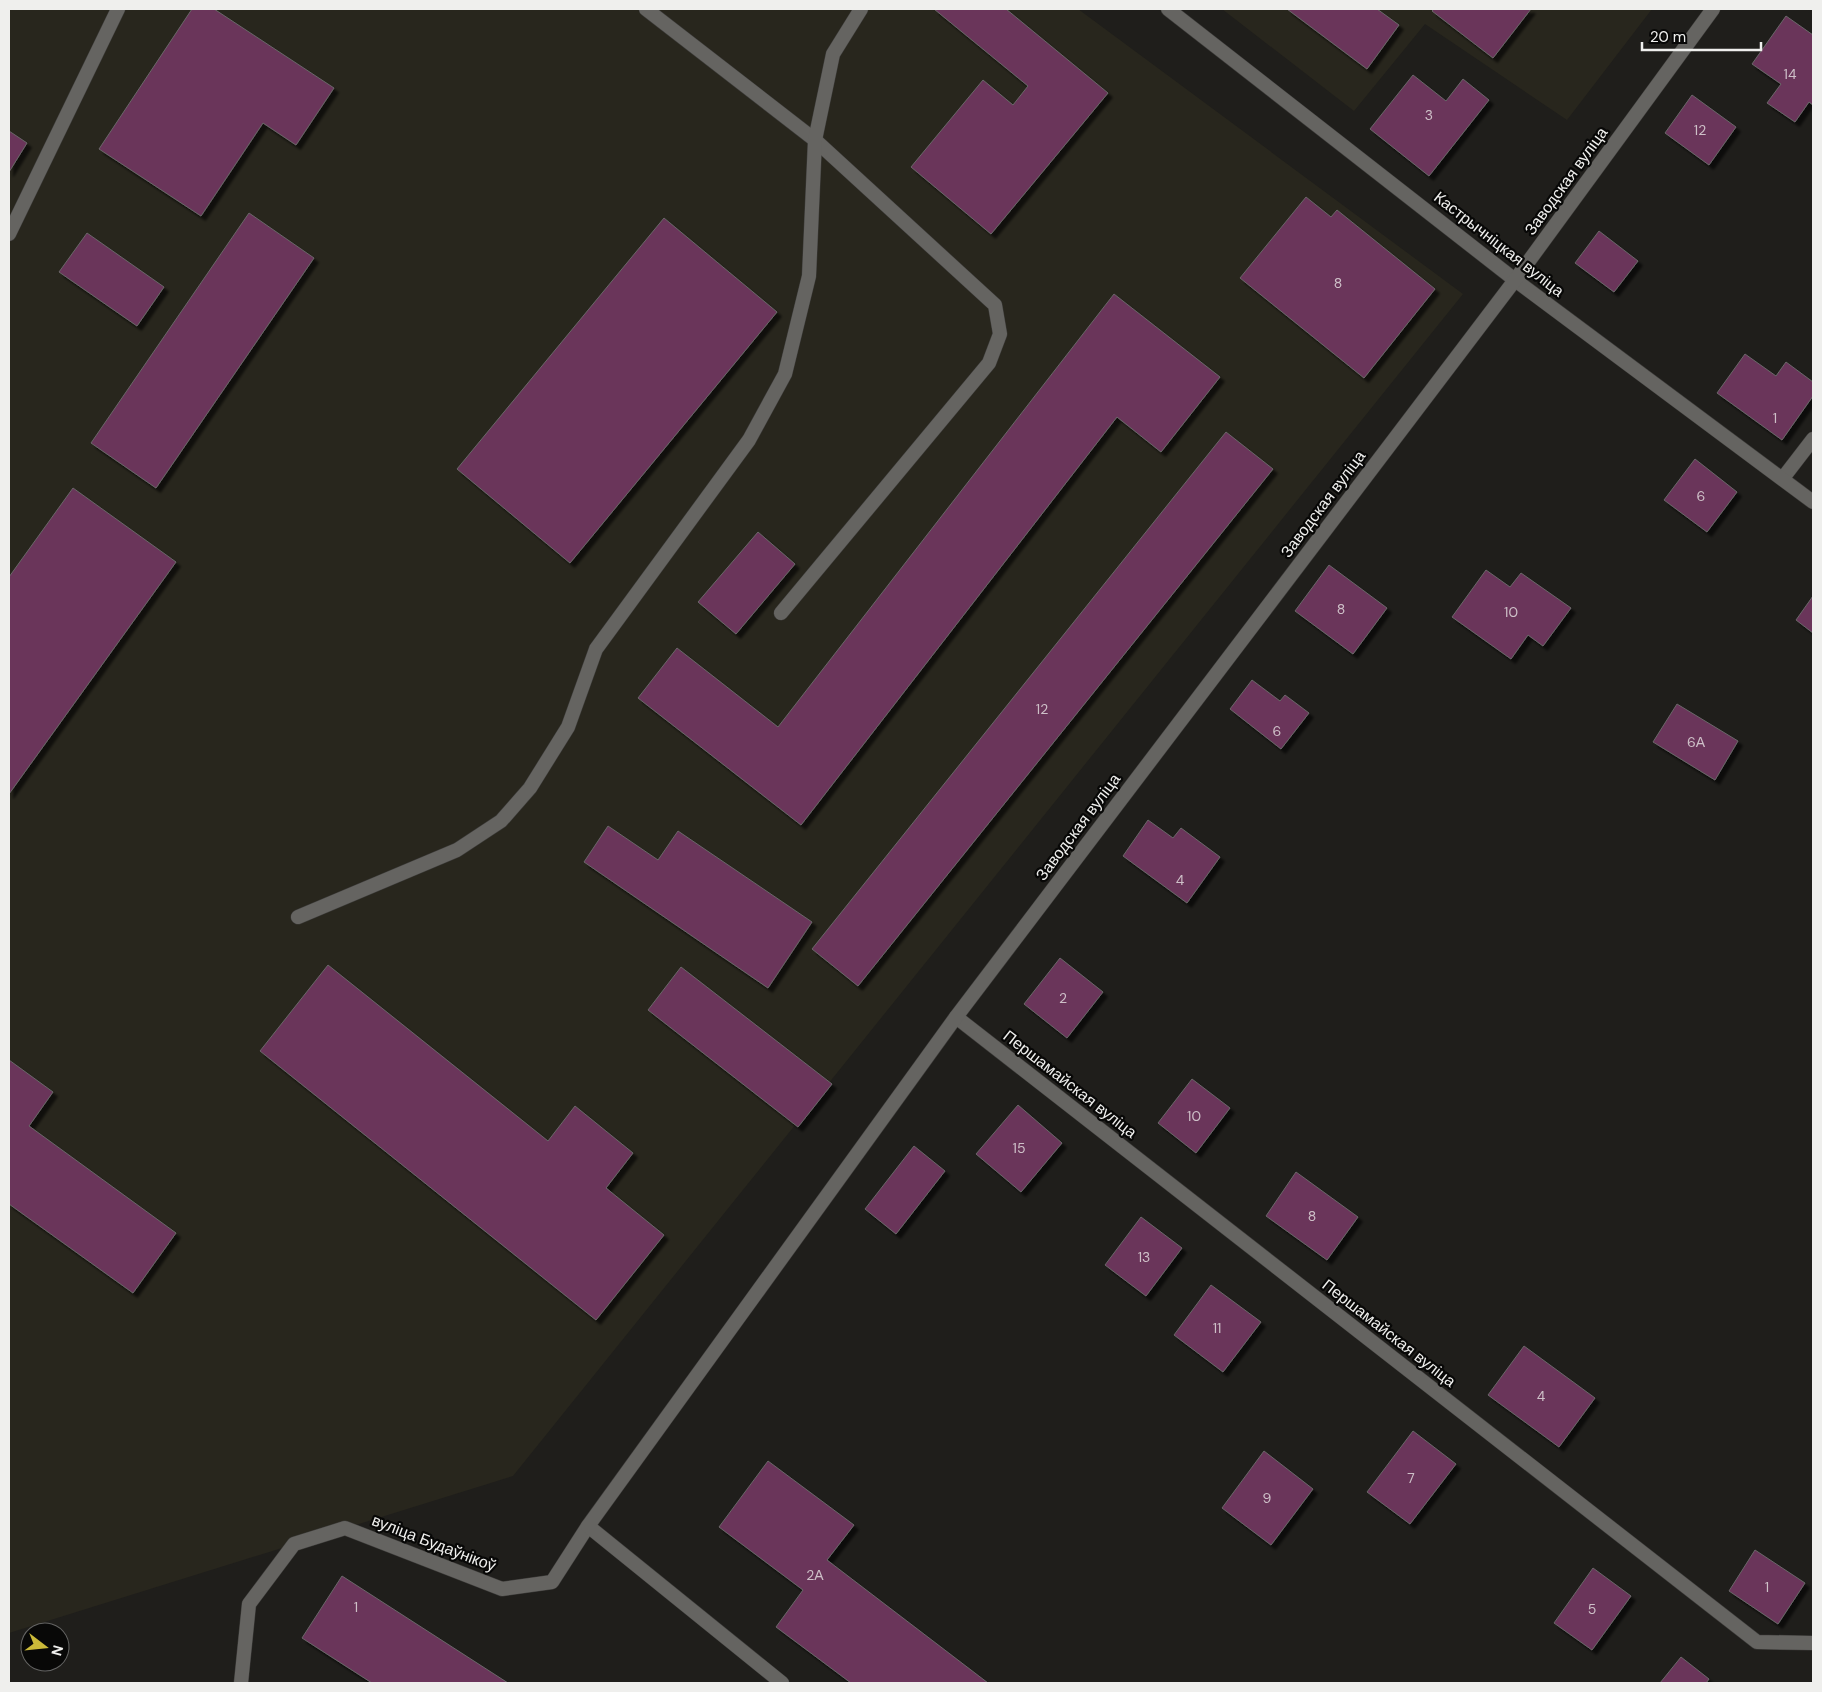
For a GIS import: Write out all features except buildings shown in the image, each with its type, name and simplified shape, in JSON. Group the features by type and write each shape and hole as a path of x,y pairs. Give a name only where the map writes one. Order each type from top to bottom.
{"street":[{"path":"9,234 118,9"},
{"path":"646,9 815,140 995,305 1000,334 989,363 781,613"},
{"path":"298,917 457,850 501,821 530,788 568,727 596,649 749,440 785,374 809,276 815,140 833,54 861,9"},
{"name":"Кастрычніцкая вуліца","path":"1168,9 1515,280 1813,502"},
{"name":"Заводская вуліца","path":"588,1526 956,1017 1515,280 1713,9"},
{"path":"1783,478 1813,439"},
{"name":"Першамайская вуліца","path":"956,1017 1757,1642 1813,1643"},
{"path":"588,1526 782,1683"},
{"name":"вуліца Будаўнікоў","path":"241,1683 249,1604 294,1544 345,1528 502,1589 552,1582 588,1526"}],"shaded area":[{"path":"9,9 1078,9 1463,294 513,1476 44,1622 20,1622 20,1630 9,1633"},
{"path":"1222,9 1652,9 1567,120 1425,24 1354,111"}]}
